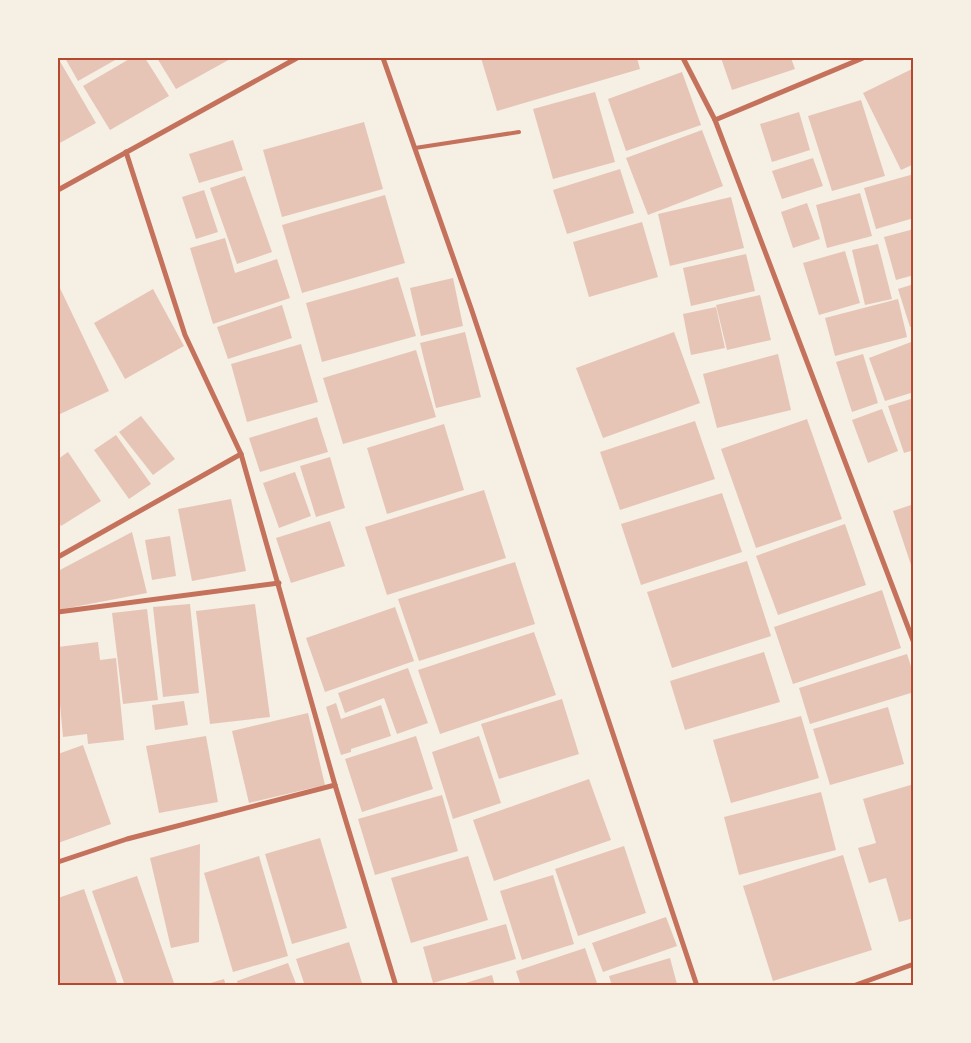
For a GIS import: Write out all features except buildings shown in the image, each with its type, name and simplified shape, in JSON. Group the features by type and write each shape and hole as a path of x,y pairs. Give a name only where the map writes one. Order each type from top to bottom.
{"street":[{"path":"58,190 296,58"},
{"path":"383,58 471,308 697,986"},
{"path":"683,58 715,120 914,643"},
{"path":"715,120 863,58"},
{"path":"126,152 185,335 241,454 335,785 396,986"},
{"path":"58,557 241,454"},
{"path":"58,612 279,583"},
{"path":"58,862 127,839 335,785"},
{"path":"853,986 914,964"}],"lane":[{"path":"415,148 519,132"}]}
